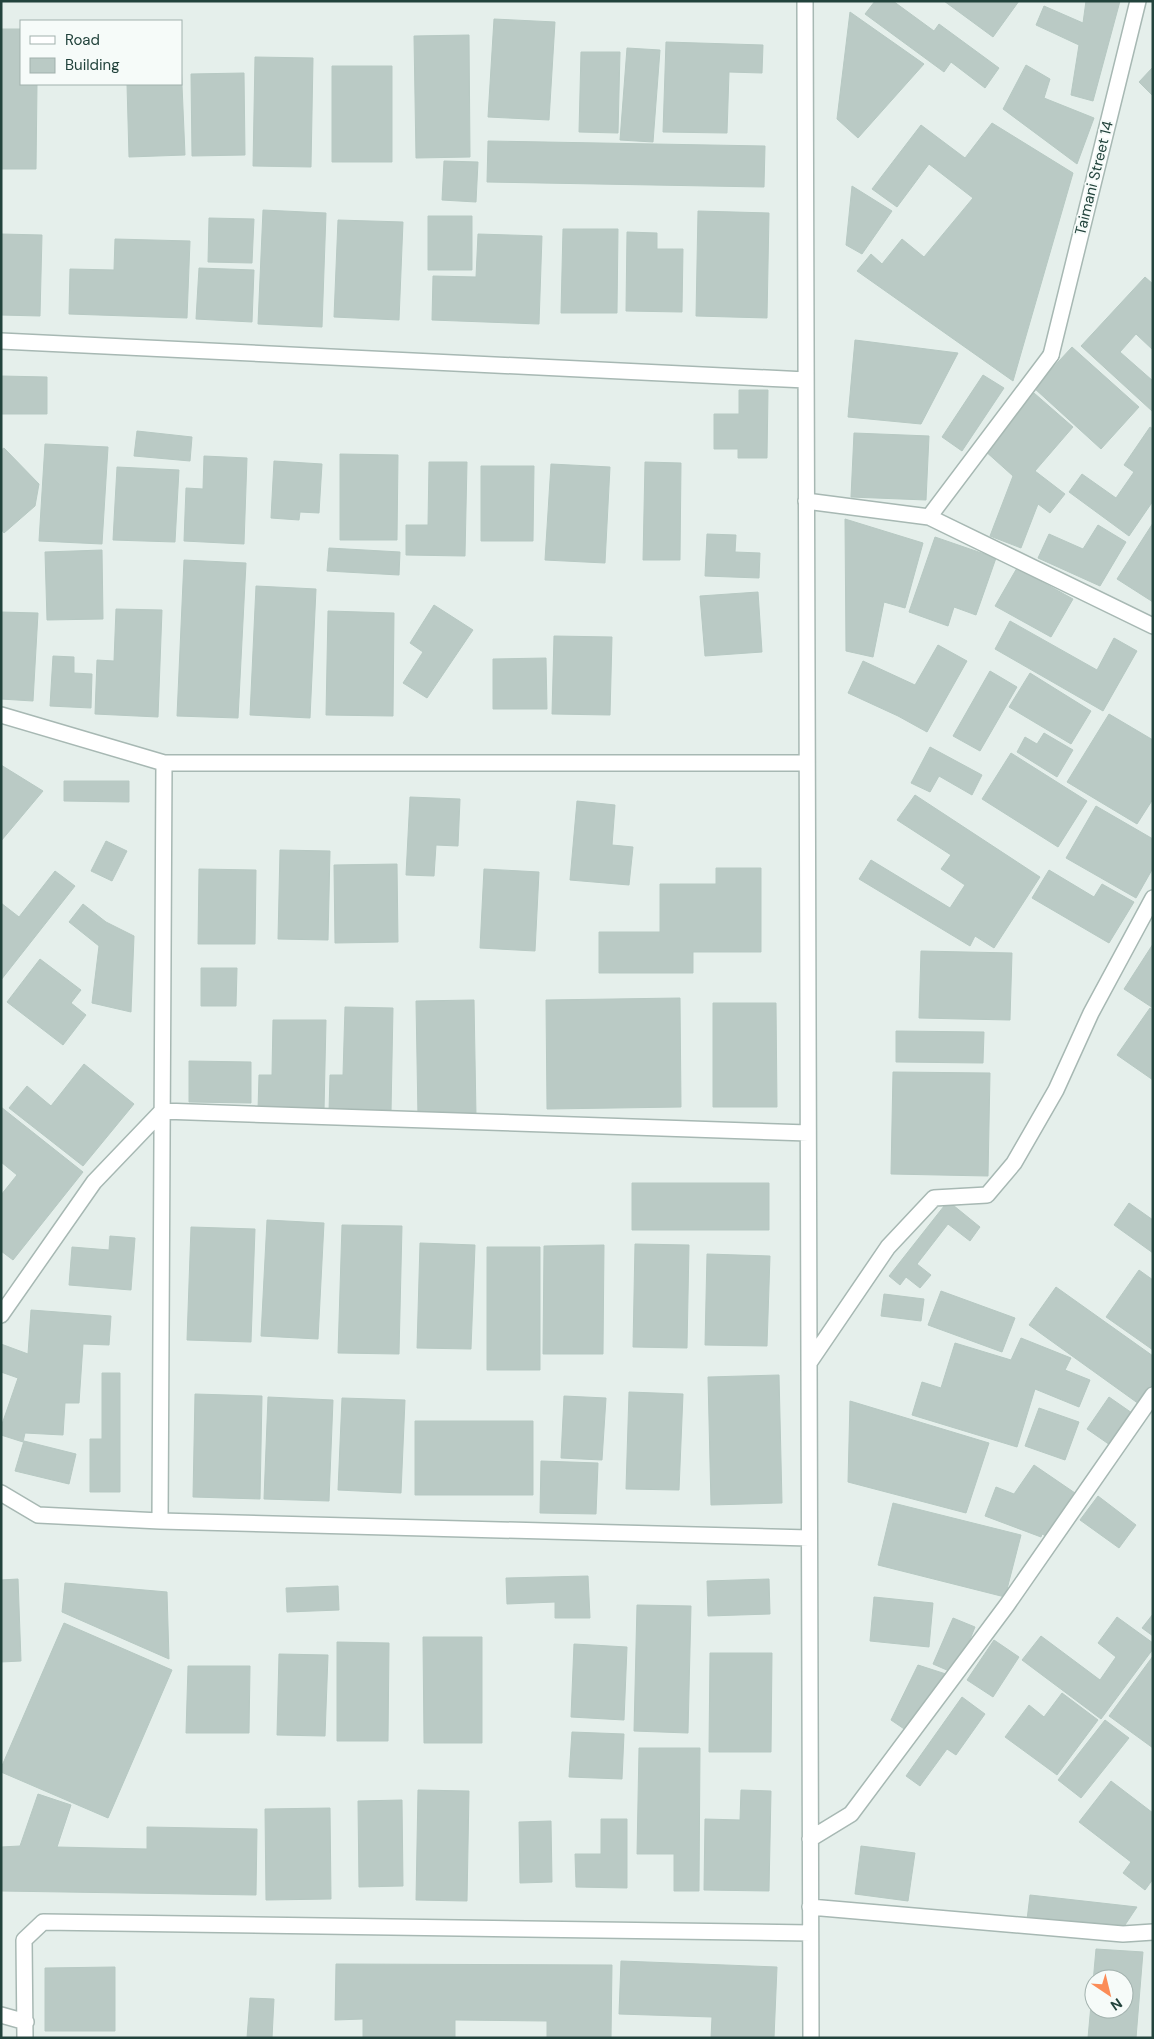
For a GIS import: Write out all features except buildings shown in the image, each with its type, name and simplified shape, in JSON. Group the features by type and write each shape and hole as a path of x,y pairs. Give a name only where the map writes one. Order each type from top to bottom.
{"street":[{"path":"804,1 811,2038"},
{"name":"Taimani Street 14","path":"929,517 1051,355 1138,1"},
{"path":"1,341 806,380"},
{"path":"806,501 929,517 1153,626"},
{"path":"1,715 164,762 807,763"},
{"path":"160,1521 164,762"},
{"path":"808,1363 888,1247 934,1198 987,1195 1014,1163 1056,1090 1091,1013 1153,898"},
{"path":"1,1315 94,1182 162,1112 808,1133"},
{"path":"810,1839 851,1814 1006,1605 1153,1395"},
{"path":"1,1493 38,1515 160,1521 809,1538"},
{"path":"810,1907 1123,1934 1153,1932"},
{"path":"25,2038 24,1940 42,1922 810,1933"},
{"path":"1,2015 26,2022"}]}
